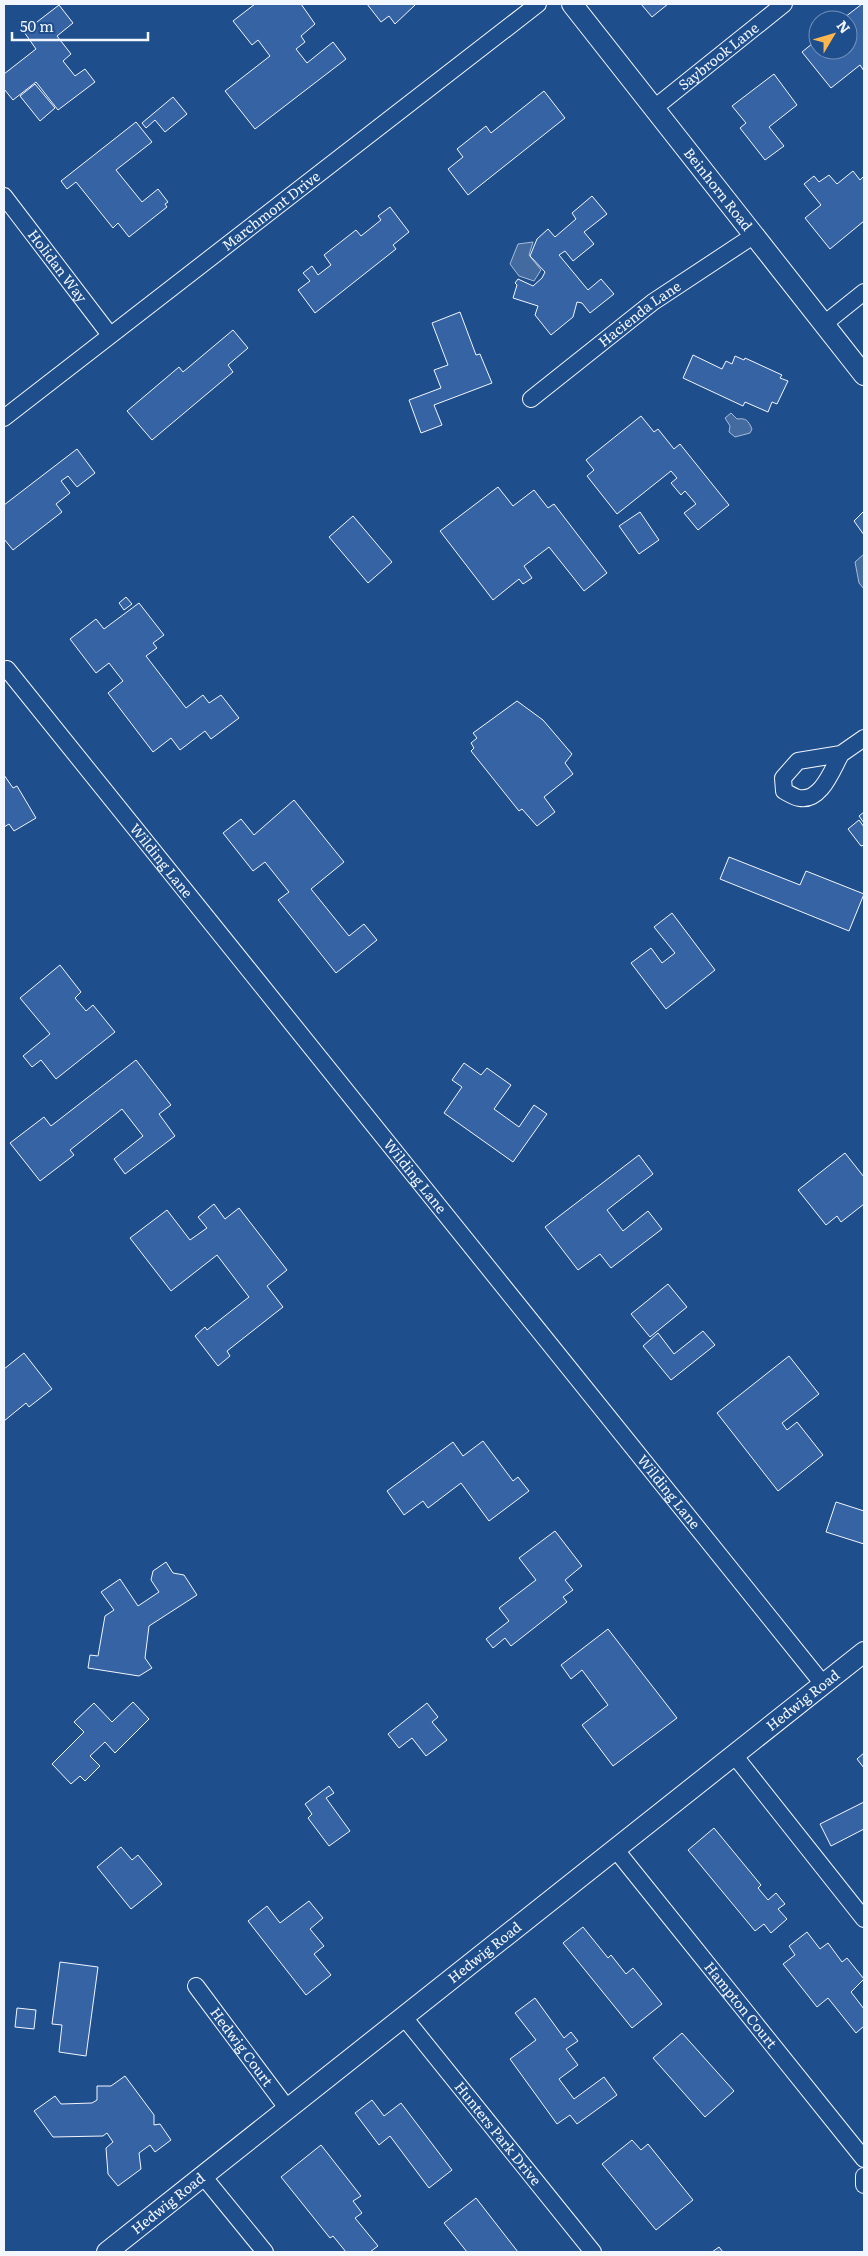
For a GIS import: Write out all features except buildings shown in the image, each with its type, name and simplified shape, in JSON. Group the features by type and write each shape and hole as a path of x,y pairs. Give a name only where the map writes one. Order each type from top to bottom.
{"street":[{"name":"Marchmont Drive","path":"4,418 538,4"},
{"name":"Beinhorn Road","path":"572,4 864,375"},
{"name":"Saybrook Lane","path":"653,109 784,4"},
{"name":"Holidan Way","path":"4,196 110,335"},
{"name":"Hacienda Lane","path":"530,399 652,302 753,236"},
{"path":"824,324 864,292"},
{"name":"Wilding Lane","path":"7,669 823,1684"},
{"path":"841,754 864,738"},
{"name":"Hedwig Road","path":"107,2252 864,1652"},
{"path":"734,1755 864,1919"},
{"name":"Hampton Court","path":"616,1850 864,2159"},
{"name":"Hedwig Court","path":"196,1986 287,2108"},
{"name":"Hunters Park Drive","path":"403,2016 593,2252"},
{"path":"203,2176 265,2252"},
{"path":"864,2176 864,2184"}],"water":[{"path":"533,242 529,255 541,270 534,281 519,276 510,264 518,244"},
{"path":"731,413 737,419 745,419 748,422 752,429 750,433 735,437 729,432 730,426 725,418"},
{"path":"864,554 864,589 859,583 855,562"}]}
